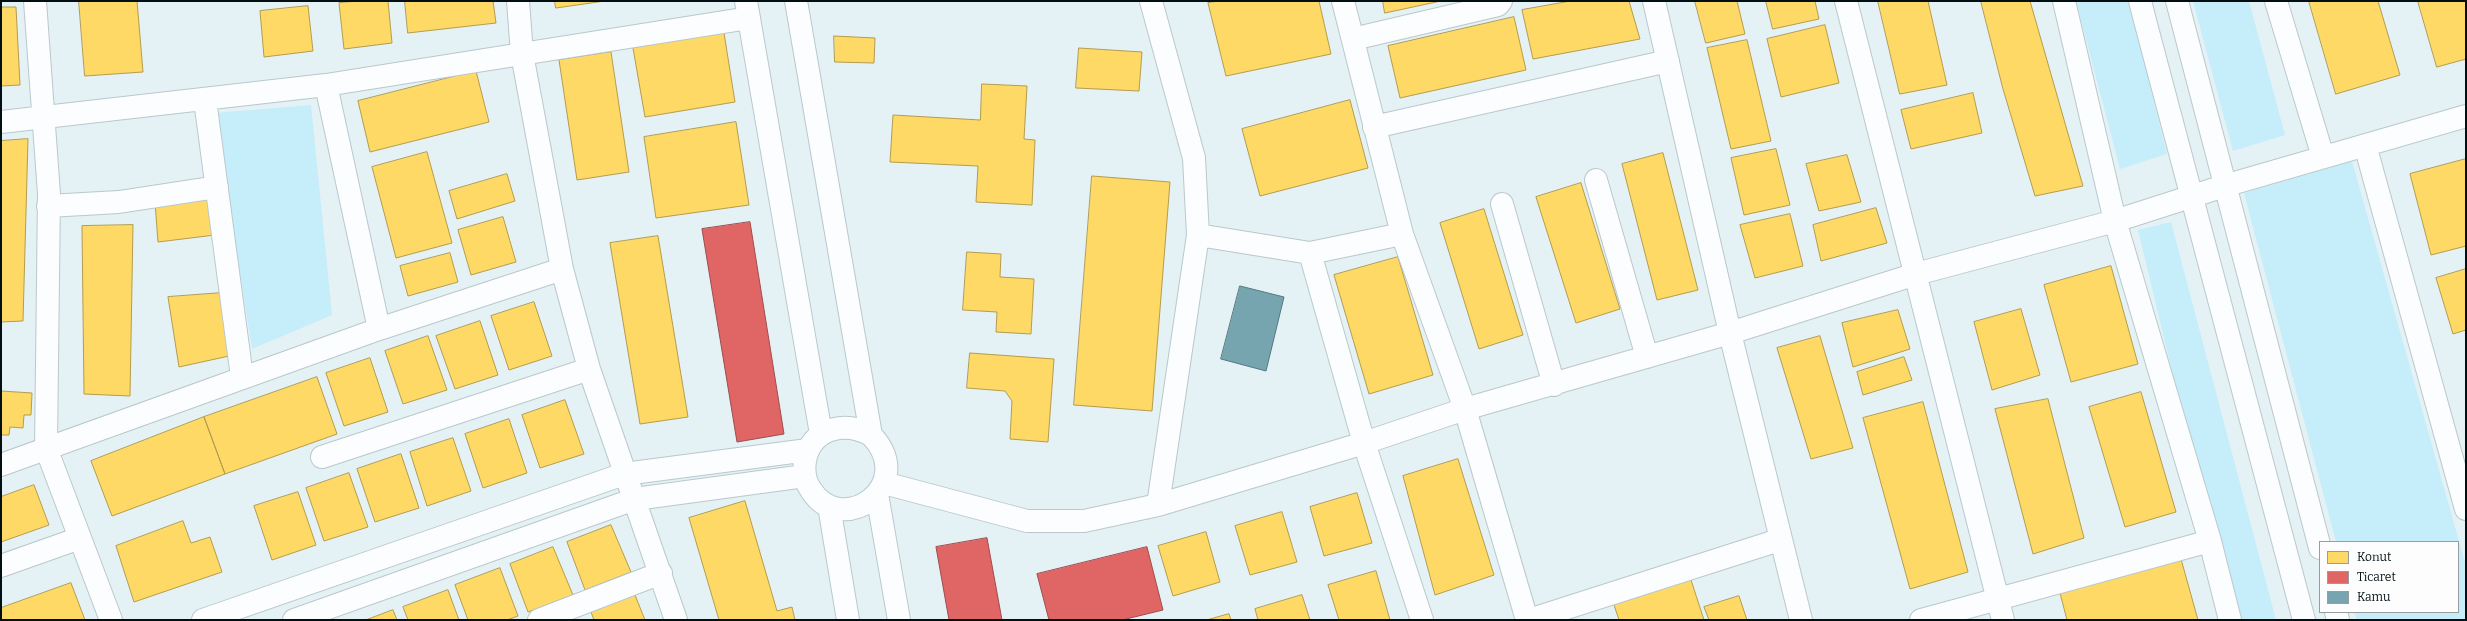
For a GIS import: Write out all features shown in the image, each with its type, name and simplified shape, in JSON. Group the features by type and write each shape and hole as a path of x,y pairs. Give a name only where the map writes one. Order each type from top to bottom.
{"street":[{"path":"35,1 44,117 48,206 46,448 111,620"},
{"path":"518,1 522,54 562,269 589,369 624,474 635,499 676,620"},
{"path":"796,1 871,435"},
{"path":"1151,1 1194,158 1198,235 1158,505"},
{"path":"1344,1 1374,127 1402,234 1465,408 1528,620 1779,540"},
{"path":"1353,39 1498,5 1501,1"},
{"path":"1654,1 1779,540 1801,620"},
{"path":"1846,1 2003,620"},
{"path":"2064,1 2115,221 2210,541 2230,620"},
{"path":"2140,1 2190,196 2231,340 2304,620"},
{"path":"2177,1 2224,186 2319,544"},
{"path":"2276,1 2322,157"},
{"path":"1,122 205,100 326,85 522,54 748,9 814,442 804,463 805,476 813,494 829,506 842,509 855,508 867,503 881,488 887,470 886,456 880,444 871,435 859,428 846,426 833,428 814,442 624,474 203,620"},
{"path":"1374,127 1668,61"},
{"path":"326,85 379,329"},
{"path":"205,100 242,377"},
{"path":"881,488 1027,521 1084,521 1158,505 1364,443 1465,408 1554,385 1730,333 1916,274 2115,221 2190,196 2365,144 2466,116"},
{"path":"2365,144 2460,462 2466,509"},
{"path":"1596,180 1647,357"},
{"path":"48,206 119,202 217,187"},
{"path":"1502,204 1554,385"},
{"path":"1198,235 1310,253 1402,234"},
{"path":"1310,253 1364,443 1422,620"},
{"path":"1,465 242,377 379,329 562,269"},
{"path":"322,458 589,369"},
{"path":"294,620 635,499 805,476"},
{"path":"881,488 899,620"},
{"path":"829,506 848,620"},
{"path":"1,566 80,538"},
{"path":"1921,620 2210,541"},
{"path":"539,620 661,573"}],"shaded area":[{"path":"2076,1 2129,1 2167,154 2120,169"},
{"path":"2193,1 2249,1 2285,135 2233,151"},
{"path":"311,105 332,315 252,349 215,113"},
{"path":"2352,161 2459,541 2336,541 2244,193"},
{"path":"2171,222 2276,620 2232,620 2138,230"},
{"path":"2459,541 2466,566 2466,620 2357,620 2354,613 2459,613"}],"building: Konut":[{"path":"79,1 137,1 143,72 85,76"},
{"path":"388,1 392,43 344,49 339,3"},
{"path":"405,1 493,1 496,23 408,33"},
{"path":"555,1 605,1 556,8"},
{"path":"1219,1 1319,1 1331,54 1226,76 1208,3"},
{"path":"1383,1 1441,1 1385,13"},
{"path":"1571,1 1629,1 1640,39 1533,59 1522,10"},
{"path":"1695,1 1737,1 1745,34 1706,43"},
{"path":"1766,1 1815,1 1819,19 1773,29"},
{"path":"1878,1 1928,1 1947,85 1900,94"},
{"path":"1981,1 2030,1 2083,186 2035,196 2003,89"},
{"path":"2309,1 2378,1 2400,75 2336,94"},
{"path":"2418,1 2466,1 2466,59 2437,67"},
{"path":"308,6 313,51 264,57 260,11"},
{"path":"1,7 16,7 20,85 1,86"},
{"path":"1514,17 1526,70 1400,98 1388,46"},
{"path":"1825,25 1839,83 1781,97 1767,39"},
{"path":"724,33 735,102 645,117 633,48"},
{"path":"834,36 875,38 874,63 835,62"},
{"path":"1747,40 1771,141 1731,149 1707,48"},
{"path":"1079,48 1142,52 1139,91 1076,88"},
{"path":"611,52 629,172 577,180 559,60"},
{"path":"476,71 489,122 370,152 358,101"},
{"path":"982,84 1027,86 1024,139 1035,140 1032,205 976,202 978,166 890,162 893,115 980,120"},
{"path":"1973,93 1982,133 1911,149 1901,110"},
{"path":"1350,100 1368,168 1260,196 1242,129"},
{"path":"736,122 749,205 656,218 644,137"},
{"path":"28,139 23,321 1,322 1,141"},
{"path":"1776,149 1790,205 1744,215 1731,158"},
{"path":"427,152 452,243 396,258 372,167"},
{"path":"1663,153 1698,290 1657,300 1622,164"},
{"path":"1847,155 1861,202 1819,211 1806,164"},
{"path":"2466,159 2466,246 2431,255 2410,174"},
{"path":"507,174 515,201 457,219 449,191"},
{"path":"1092,176 1170,182 1152,411 1074,405"},
{"path":"1581,183 1620,309 1576,323 1536,197"},
{"path":"210,194 215,235 158,242 155,202"},
{"path":"1876,208 1887,243 1821,261 1813,225"},
{"path":"1484,209 1523,335 1479,349 1440,223"},
{"path":"1790,214 1803,266 1755,278 1740,225"},
{"path":"503,217 516,262 471,275 458,230"},
{"path":"133,225 130,396 84,394 82,226"},
{"path":"658,236 688,417 640,424 610,243"},
{"path":"967,252 1001,254 1000,277 1034,279 1031,334 996,332 997,312 963,310"},
{"path":"450,253 458,282 408,296 400,266"},
{"path":"1398,257 1433,375 1369,394 1334,275"},
{"path":"2111,266 2138,364 2071,382 2044,285"},
{"path":"2466,269 2466,330 2453,334 2436,278"},
{"path":"222,293 229,356 179,367 168,297"},
{"path":"534,302 552,356 509,370 491,316"},
{"path":"2021,309 2040,375 1992,390 1974,322"},
{"path":"1898,310 1910,349 1853,367 1842,323"},
{"path":"480,321 498,375 455,389 436,336"},
{"path":"428,336 447,390 403,404 385,351"},
{"path":"1820,336 1853,448 1811,459 1777,348"},
{"path":"970,353 1054,359 1048,442 1010,439 1012,401 1005,391 967,388"},
{"path":"1904,357 1912,380 1863,395 1857,372"},
{"path":"370,358 388,412 344,426 326,373"},
{"path":"317,377 337,434 225,474 204,417"},
{"path":"1,391 32,393 31,415 24,415 23,428 10,427 9,435 1,435"},
{"path":"2141,392 2176,512 2125,527 2089,407"},
{"path":"2048,399 2084,538 2033,554 1995,409"},
{"path":"565,400 584,454 540,468 522,415"},
{"path":"1923,402 1968,572 1910,589 1863,418"},
{"path":"204,417 225,474 112,516 91,461"},
{"path":"509,419 527,473 483,488 465,434"},
{"path":"453,438 471,491 427,506 410,452"},
{"path":"401,454 419,508 375,522 357,469"},
{"path":"1458,459 1494,575 1435,595 1403,476"},
{"path":"349,473 368,527 324,541 306,488"},
{"path":"34,485 49,525 1,542 1,497"},
{"path":"298,492 316,545 272,560 254,506"},
{"path":"1357,493 1372,543 1324,556 1310,507"},
{"path":"745,501 777,611 792,607 795,620 719,620 689,518"},
{"path":"1282,512 1297,562 1250,575 1235,526"},
{"path":"183,521 191,543 210,537 222,572 134,602 116,546"},
{"path":"611,525 631,572 585,590 567,542"},
{"path":"1206,532 1220,582 1173,596 1158,546"},
{"path":"553,547 573,595 528,612 510,564"},
{"path":"2181,559 2198,620 2067,620 2060,593"},
{"path":"500,568 518,616 507,620 468,620 455,585"},
{"path":"1376,571 1390,620 1339,620 1328,585"},
{"path":"1691,580 1704,620 1619,620 1614,605"},
{"path":"71,583 85,620 1,620 1,608"},
{"path":"448,590 459,620 408,620 403,607"},
{"path":"635,595 645,620 594,620 591,612"},
{"path":"1302,595 1310,620 1258,620 1255,609"},
{"path":"1739,596 1747,620 1709,620 1704,607"},
{"path":"393,610 397,620 366,620"},
{"path":"1229,614 1231,620 1207,620"}],"building: Ticaret":[{"path":"750,222 784,434 737,442 702,229"},
{"path":"987,538 1002,620 949,620 936,547"},
{"path":"1147,547 1163,610 1122,620 1049,620 1037,574"}],"building: Kamu":[{"path":"1240,286 1284,297 1266,371 1221,359"}]}
